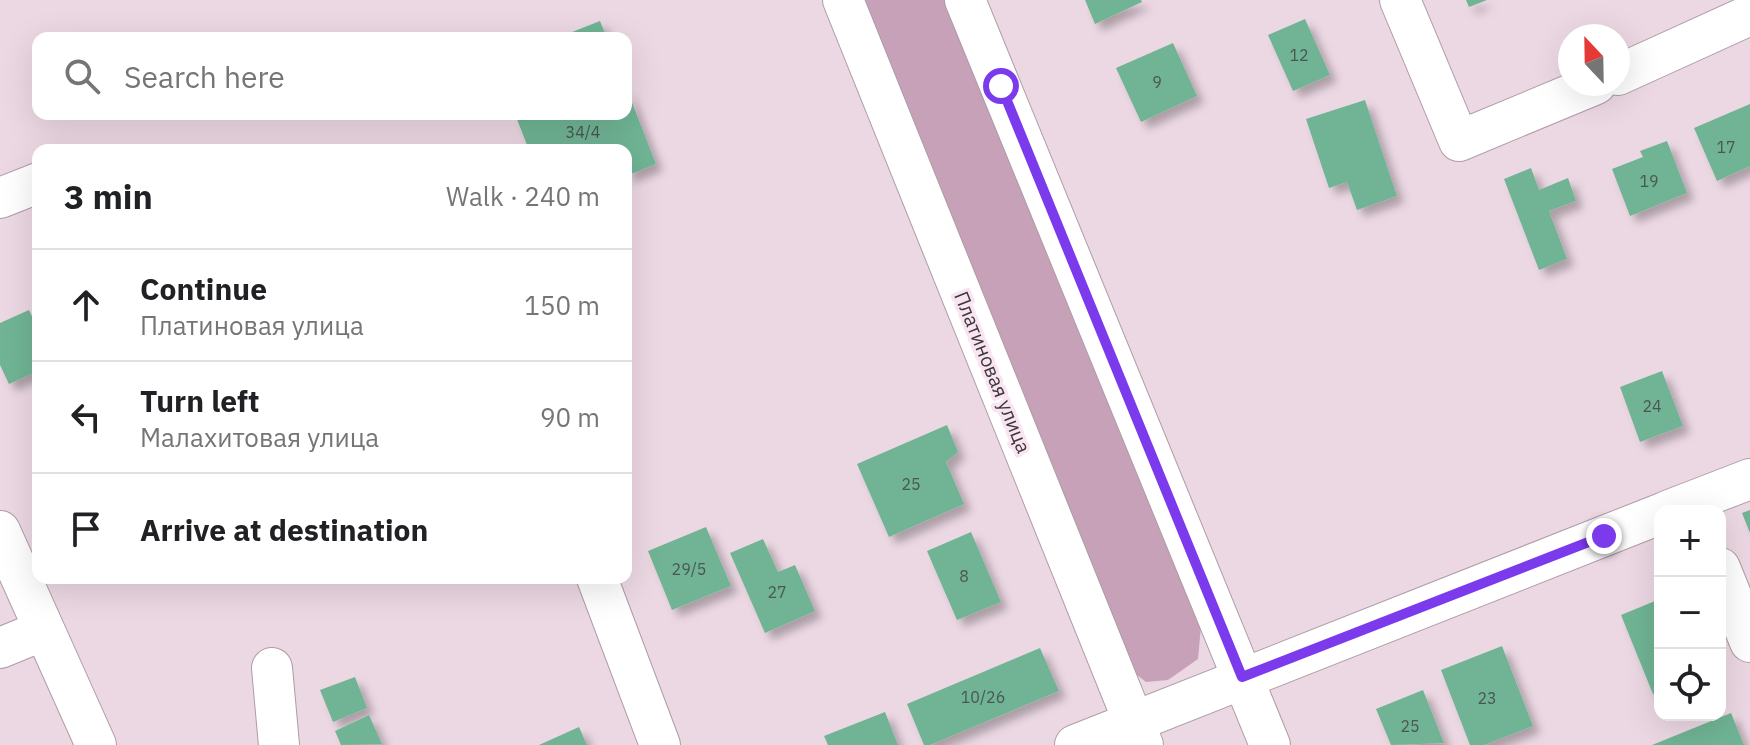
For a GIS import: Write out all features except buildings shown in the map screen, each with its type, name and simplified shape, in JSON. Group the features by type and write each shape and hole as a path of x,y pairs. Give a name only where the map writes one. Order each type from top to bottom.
{"street":[{"name":"Платиновая улица","path":"843,0 1139,733"},
{"path":"965,0 1270,745"},
{"path":"1400,0 1459,141 1567,96"},
{"path":"1630,70 1750,15"},
{"path":"0,198 32,185"},
{"path":"1688,505 1750,479"},
{"path":"1075,745 1139,733 1242,677 1654,519"},
{"path":"0,531 96,745"},
{"path":"1724,577 1750,642"},
{"path":"599,584 660,745"},
{"path":"0,648 44,630"},
{"path":"272,668 279,745"}],"shaded area":[{"path":"864,0 950,0 1201,626 1198,659 1168,680 1146,682 1124,665"}],"route":[{"path":"1001,86 1242,677 1604,536"}]}
